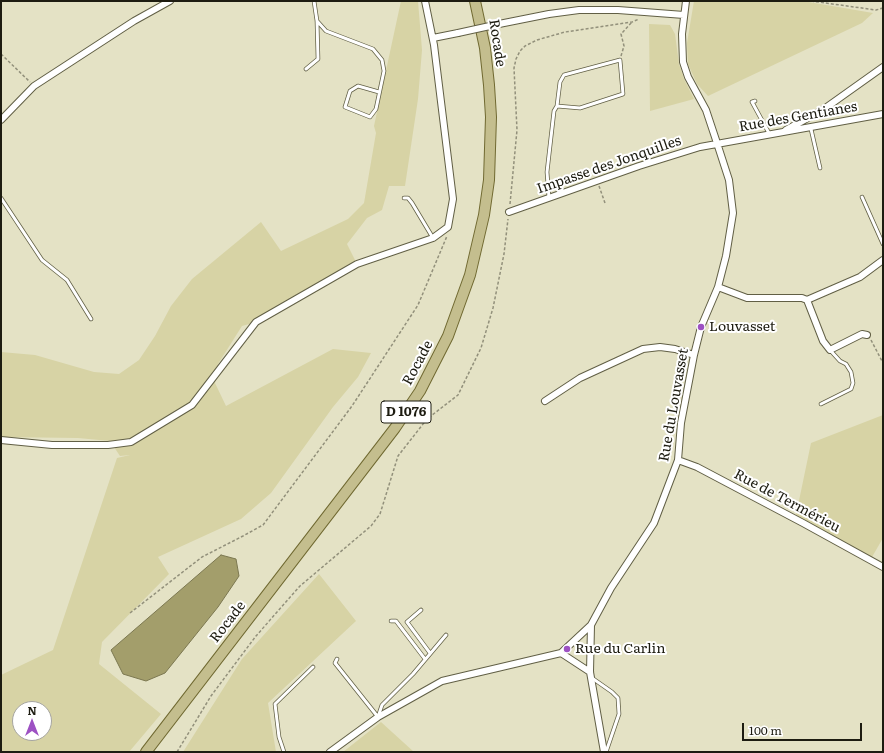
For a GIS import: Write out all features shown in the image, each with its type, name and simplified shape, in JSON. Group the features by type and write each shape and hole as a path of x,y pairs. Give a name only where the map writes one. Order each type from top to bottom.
{"main road":[{"name":"Rocade","path":"146,752 395,428 420,391 448,336 463,297 478,247 489,172 491,116 490,86 485,48 475,1"}],"street":[{"path":"1,120 34,86 134,22 170,1"},
{"path":"1,440 52,445 108,445 131,442 192,405 256,322 357,264 433,238 448,227 453,199 433,38 425,1"},
{"name":"Rue du Louvasset","path":"605,752 591,675 591,625 611,588 654,523 678,460 681,423 694,354 702,328 718,287 726,256 733,213 730,180 718,143 706,110 685,70 682,50 686,1"},
{"path":"433,38 549,14 584,10 618,10 684,15"},
{"path":"781,133 824,109 883,67"},
{"name":"Rue des Gentianes","path":"718,143 811,129 883,115"},
{"name":"Impasse des Jonquilles","path":"509,212 646,164 718,143"},
{"path":"718,287 747,298 802,298 807,300 860,277 883,260"},
{"path":"807,300 823,341 830,350 862,334 867,335"},
{"path":"545,401 580,378 643,349 660,347 675,348 694,354"},
{"name":"Rue de Termérieu","path":"678,460 697,467 883,567"},
{"path":"330,752 378,717 442,681 561,653 591,625"},
{"path":"561,653 591,675"}],"lane":[{"path":"306,69 318,59 317,21 314,1"},
{"path":"317,21 326,31 373,50 382,60 384,71 376,109 370,117 345,106 350,92 358,86 379,92"},
{"path":"549,198 547,172 554,111 558,106 560,82 564,75 620,60 623,94 580,108 558,106"},
{"path":"755,100 752,102 770,135"},
{"path":"811,129 820,168"},
{"path":"862,197 883,244"},
{"path":"1,198 42,260 67,280 91,319"},
{"path":"404,198 408,198 412,203 433,238"},
{"path":"821,404 851,388 853,384 851,372 846,364 840,361 830,350"},
{"path":"421,610 407,622 430,653"},
{"path":"391,621 396,621 425,659"},
{"path":"378,717 382,705 446,635"},
{"path":"337,659 335,663 378,717"},
{"path":"284,752 279,737 275,704 313,667"},
{"path":"591,675 618,698 619,714 605,752"}],"path":[{"path":"811,1 876,10 883,8"},
{"path":"620,60 624,46 621,34 632,22"},
{"path":"1,54 34,86"},
{"path":"598,180 605,203"},
{"path":"130,612 202,557 263,525 352,406 418,305 446,241"},
{"path":"867,335 883,363"}],"shaded area":[{"path":"401,1 418,1 422,50 418,99 405,186 389,186 382,210 367,218 347,244 357,264 256,322 242,326 218,364 215,383 226,406 333,349 371,353 358,377 333,407 271,493 241,519 158,557 169,574 102,642 99,664 161,714 129,752 1,752 1,675 53,650 117,458 130,455 120,456 110,441 78,438 1,437 1,352 35,355 94,372 119,374 139,360 155,336 171,306 192,279 261,222 281,251 348,219 364,203 376,133 374,126"},
{"path":"694,1 803,1 873,13 862,23 708,96 697,84 688,64 687,43"},
{"path":"649,24 670,25 675,34 679,64 684,79 694,99 650,111"},
{"path":"883,415 883,538 872,557 796,515 811,443"},
{"path":"221,555 236,559 239,576 218,607 165,673 146,681 123,674 111,650"},
{"path":"319,574 356,621 268,703 276,752 183,752 242,659"},
{"path":"381,722 414,752 343,752"}],"place":[{"name":"Louvasset","path":"701,327"},
{"name":"Rue du Carlin","path":"567,649"}]}
